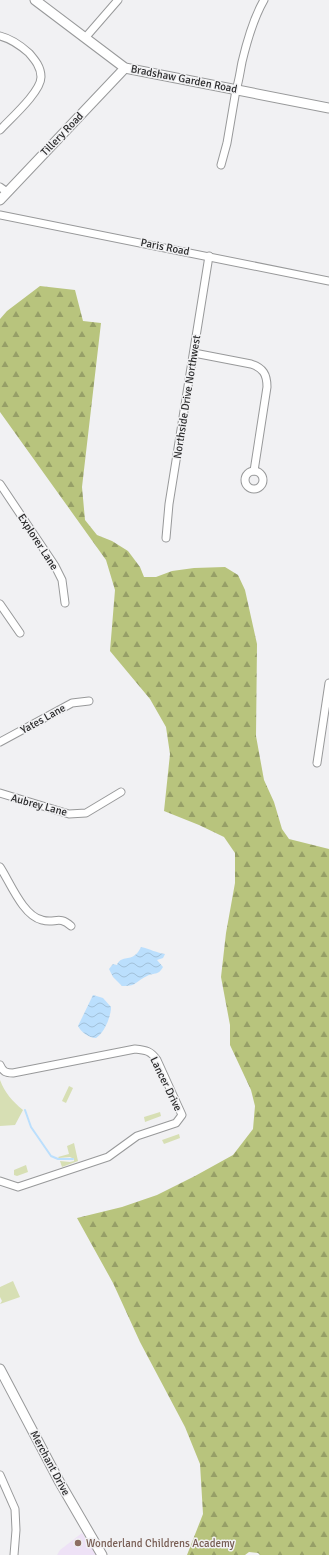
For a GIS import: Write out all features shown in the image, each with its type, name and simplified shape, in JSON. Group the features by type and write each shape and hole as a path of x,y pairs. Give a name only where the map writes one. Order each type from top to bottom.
{"street":[{"name":"Bradshaw Garden Road","path":"36,0 125,68 329,108"},
{"path":"85,38 118,0"},
{"path":"221,166 246,47 258,12 264,0"},
{"path":"0,36 8,38 22,46 35,60 40,70 41,79 36,92 0,130"},
{"name":"Tillery Road","path":"0,200 4,189 125,68"},
{"name":"Paris Road","path":"0,215 329,280"},
{"name":"Northside Drive Northwest","path":"166,538 169,504 209,256"},
{"path":"194,353 259,366 264,371 267,378 267,386 254,471"},
{"name":"Explorer Lane","path":"0,484 56,566 62,580 65,603"},
{"path":"0,604 20,633"},
{"path":"317,763 329,683"},
{"name":"Yates Lane","path":"0,742 72,703 89,701"},
{"name":"Aubrey Lane","path":"0,793 69,814 78,814 86,813 121,792"},
{"path":"0,867 30,914 41,920 65,920 71,926"},
{"name":"Lancer Drive","path":"0,1181 18,1187 108,1157 138,1136 176,1123 182,1115 157,1060 153,1054 147,1050 135,1049 13,1073 7,1073 2,1068"},
{"name":"Merchant Drive","path":"0,1369 59,1481 102,1555"},
{"path":"0,1475 3,1490 15,1509 14,1555"}],"shaded area":[{"name":"Wonderland Childrens Academy","path":"82,1533 96,1555 57,1555 60,1550"}],"green space":[{"path":"40,286 75,290 83,321 101,323 82,487 85,520 97,535 112,541 128,551 140,567 144,577 156,577 172,571 194,568 225,567 238,575 245,590 257,644 256,736 264,780 274,802 282,829 289,839 329,849 329,1555 260,1555 258,1553 249,1552 245,1555 187,1555 203,1514 200,1464 185,1427 140,1342 113,1283 77,1218 122,1207 157,1195 233,1155 253,1129 255,1106 251,1090 230,1045 230,1025 221,977 226,933 235,883 235,853 224,837 164,811 170,754 166,727 150,699 110,651 115,590 106,560 0,412 0,319 7,311"},
{"path":"0,1080 9,1096 23,1110 15,1125 0,1126"},
{"path":"69,1086 73,1088 66,1103 62,1101"},
{"path":"160,1112 161,1116 145,1122 144,1117"},
{"path":"179,1134 180,1138 164,1144 162,1140"},
{"path":"74,1143 78,1161 62,1167 60,1161 70,1162 74,1161 74,1159 70,1157 58,1157 69,1154 67,1146"},
{"path":"26,1165 28,1172 17,1176 14,1175 14,1170"},
{"path":"13,1281 20,1297 0,1304 2,1301 0,1297 0,1287"}],"water":[{"path":"141,947 165,954 163,958 157,960 163,967 158,973 147,976 133,985 122,986 113,977 109,969 113,964 117,965 120,960 133,956"},
{"path":"93,995 103,998 111,1007 110,1015 106,1024 102,1032 96,1038 86,1034 78,1026"}],"waterway":[{"path":"25,1110 31,1127 51,1156 58,1159 73,1159"}],"place":[{"name":"Wonderland Childrens Academy","path":"78,1543"}]}
